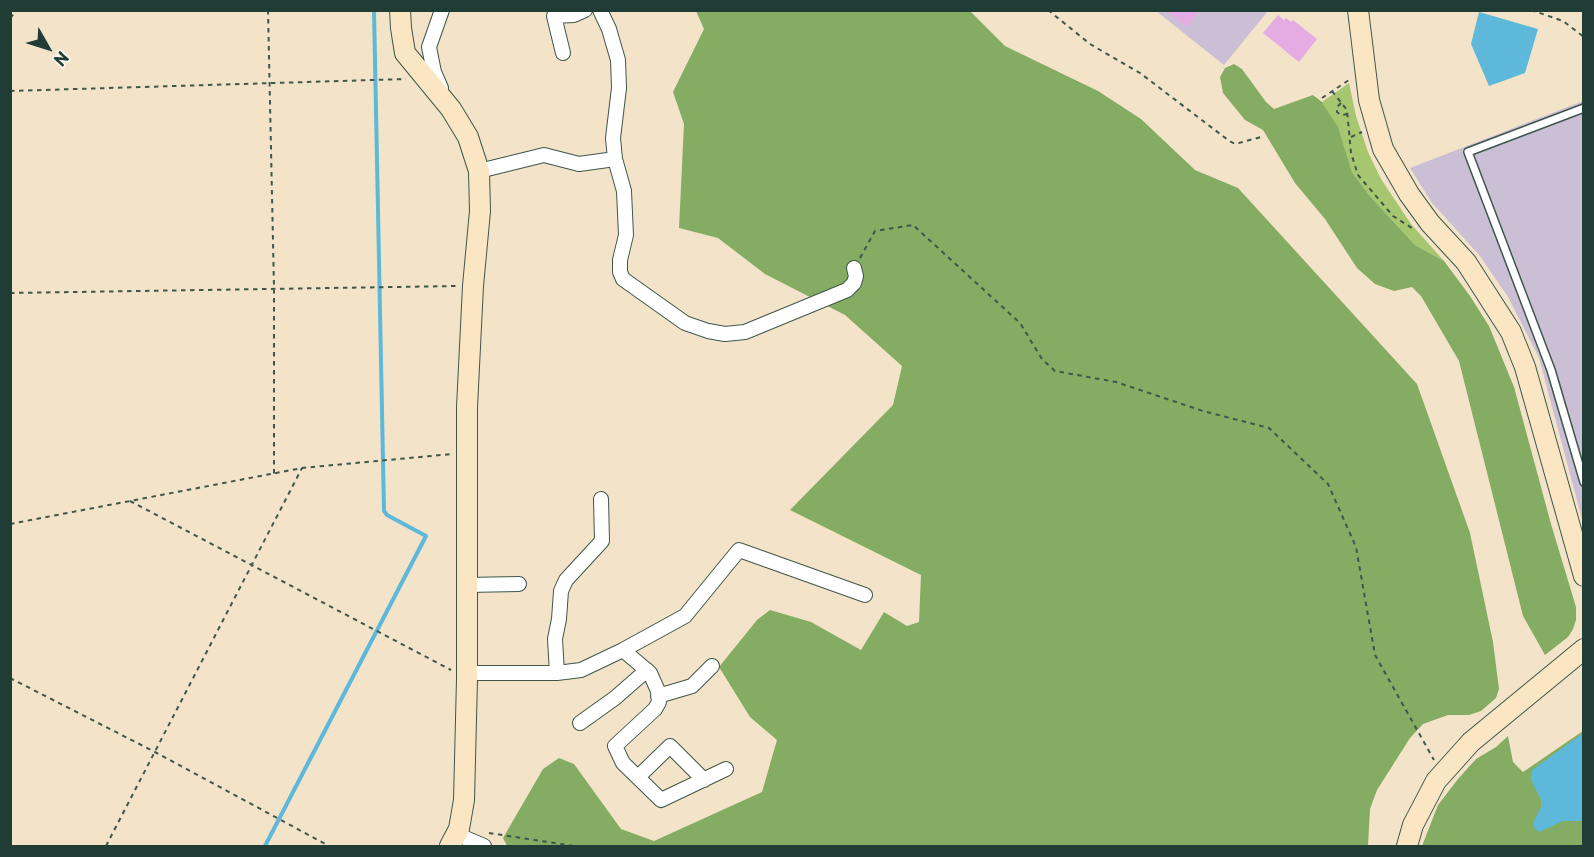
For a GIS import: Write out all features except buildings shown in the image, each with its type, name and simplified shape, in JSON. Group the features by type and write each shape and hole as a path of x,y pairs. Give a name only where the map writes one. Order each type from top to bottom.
{"street":[{"path":"400,10 400,28 405,53 447,102"},
{"path":"442,10 429,47 434,72 447,102 468,137 479,171 480,211 473,286 466,453 464,800 455,836 484,846"},
{"path":"562,53 554,16 574,15 585,10"},
{"path":"600,10 609,29 618,60 619,88 614,138 615,159 624,191 626,235 620,260 620,272 623,279 685,323 725,334 745,332 847,290 855,283 854,268"},
{"path":"1358,10 1369,100 1383,149 1409,194 1430,223 1466,262 1511,332 1526,367 1584,576"},
{"path":"479,171 544,155 579,164 615,159"},
{"path":"557,673 555,639 561,591 566,580 602,541 601,499"},
{"path":"466,676 581,670 685,616 739,550 865,595"},
{"path":"466,585 519,584"},
{"path":"1407,846 1413,825 1437,781 1471,742 1584,649"},
{"path":"623,650 647,670 654,682 659,702 655,709 615,746 623,763 661,800 726,769"},
{"path":"658,696 692,686 711,666"},
{"path":"580,723 615,698 647,670"},
{"path":"638,777 670,746 704,780"}],"lane":[{"path":"1584,108 1468,152 1551,370 1584,482"}],"path":[{"path":"10,18 18,10"},
{"path":"268,10 274,474"},
{"path":"1048,10 1090,44 1140,73 1228,140 1235,144 1261,137"},
{"path":"1531,10 1563,21 1584,37"},
{"path":"10,91 426,78"},
{"path":"1322,98 1352,78"},
{"path":"1332,91 1347,110 1354,167 1362,180 1398,221 1422,232"},
{"path":"1341,103 1337,107 1337,112 1341,115 1348,114"},
{"path":"1350,138 1365,131"},
{"path":"854,268 875,231 913,225 1020,323 1042,359 1055,371 1116,382 1203,411 1269,428 1328,484 1356,547 1375,655 1436,763"},
{"path":"10,294 473,286"},
{"path":"10,524 302,468 466,453"},
{"path":"106,846 302,468"},
{"path":"130,501 379,633 466,676"},
{"path":"10,678 155,752 329,846"},
{"path":"455,836 574,846"}],"shaded area":[{"path":"1156,11 1268,11 1224,65"},
{"path":"1583,101 1583,523 1539,358 1508,297 1480,256 1432,203 1410,168"}],"green space":[{"path":"696,11 970,11 1005,46 1098,91 1141,119 1195,170 1238,188 1417,384 1470,533 1493,642 1499,689 1496,698 1481,711 1469,715 1448,715 1423,724 1410,738 1377,790 1370,809 1368,846 507,846 503,838 543,769 559,758 574,764 621,829 654,841 762,792 777,740 750,717 719,667 757,620 770,610 811,622 861,650 884,612 907,626 919,622 921,575 790,510 893,405 902,366 845,315 765,274 718,238 679,228 684,124 673,92 704,29"},
{"path":"1234,64 1242,69 1266,102 1274,109 1313,95 1322,102 1338,127 1352,172 1370,196 1415,245 1444,261 1489,326 1514,387 1576,607 1576,620 1568,637 1545,655 1523,616 1459,361 1421,296 1412,287 1394,291 1375,284 1357,268 1325,219 1295,183 1263,130 1245,120 1223,93 1220,77 1225,68"},
{"path":"1349,83 1356,116 1368,152 1381,179 1411,224 1444,261 1415,245 1370,196 1352,172 1338,128 1322,102"},
{"path":"1583,731 1583,846 1422,846 1438,805 1458,779 1476,759 1496,747 1508,736 1513,762 1523,772"}],"water":[{"path":"1479,12 1538,29 1525,73 1489,86 1471,44"},
{"path":"1583,733 1583,821 1563,821 1539,832 1534,828 1533,823 1541,807 1541,800 1531,780 1532,770"}],"waterway":[{"path":"265,846 426,536 387,515 384,511 374,10"}]}
